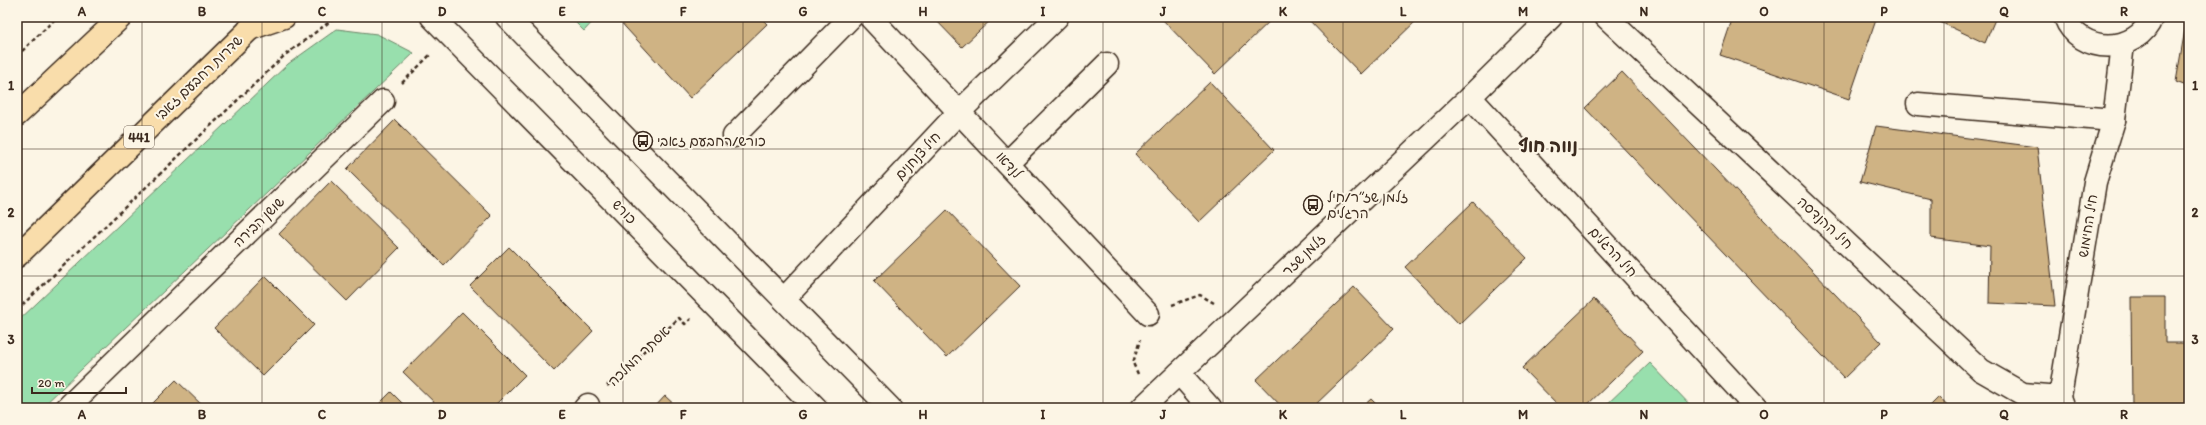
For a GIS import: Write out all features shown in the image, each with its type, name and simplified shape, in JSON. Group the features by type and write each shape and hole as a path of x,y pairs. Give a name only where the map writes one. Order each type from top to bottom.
{"main road":[{"path":"17,115 121,17"},
{"path":"255,23 284,17"},
{"name":"שדרות רחבעם זאבי","path":"17,256 255,23"}],"street":[{"name":"כורש","path":"432,17 816,408"},
{"path":"507,17 890,408"},
{"path":"734,136 851,17"},
{"name":"לנדאו","path":"870,17 960,111 1148,314"},
{"name":"חיל צנחנים","path":"784,299 960,111 1057,17"},
{"name":"זלמן שזר","path":"1147,404 1470,97 1551,17"},
{"name":"חיל ההנדסה","path":"1606,17 1981,370 2023,394 2062,403"},
{"path":"2065,17 2077,35 2090,42 2106,46 2123,44 2138,36 2149,24 2152,17"},
{"name":"חיל החימוש","path":"2062,403 2095,182 2114,120 2123,44"},
{"path":"1008,163 1107,64"},
{"name":"חיל הרגלים","path":"1470,97 1756,408"},
{"name":"שושן הבירה","path":"67,408 383,101"},
{"path":"1918,104 2114,120"},
{"path":"1179,373 1210,408"}],"path":[{"path":"17,56 57,17"},
{"path":"17,310 285,55 336,17"},
{"path":"383,101 450,36"},
{"path":"1147,404 1133,363 1148,314 1200,295 1238,317"},
{"name":"אסתר המלכה","path":"586,406 679,318 685,324 710,301"}],"green space":[{"path":"570,17 597,17 584,31"},
{"path":"337,29 377,34 414,53 41,408 17,408 17,322 288,64"},
{"path":"1650,363 1693,408 1603,408"}],"building":[{"path":"616,17 760,17 767,24 690,98"},
{"path":"933,17 994,17 962,47"},
{"path":"1160,17 1274,17 1215,74"},
{"path":"1306,17 1420,17 1361,74"},
{"path":"1733,17 1773,17 1780,19 1780,17 1877,17 1849,99 1720,55"},
{"path":"1942,17 1996,17 1985,43 1940,22"},
{"path":"2187,17 2189,17 2189,87 2176,82"},
{"path":"1622,72 1881,342 1844,378 1585,108"},
{"path":"1210,82 1274,150 1199,222 1135,154"},
{"path":"395,120 492,216 444,265 347,169"},
{"path":"1876,126 2037,147 2055,306 1989,303 1990,246 1931,238 1931,199 1860,182"},
{"path":"331,181 399,248 347,301 279,234"},
{"path":"1473,202 1527,258 1459,324 1405,267"},
{"path":"947,210 1020,286 947,357 874,281"},
{"path":"509,247 593,331 554,371 470,286"},
{"path":"265,276 314,325 263,376 214,328"},
{"path":"1354,287 1394,329 1312,408 1283,408 1256,380"},
{"path":"2131,297 2165,297 2165,343 2189,343 2189,408 2132,408"},
{"path":"1594,299 1643,351 1584,408 1561,408 1522,368"},
{"path":"462,312 525,375 492,408 440,408 403,372"},
{"path":"176,380 205,408 148,408"},
{"path":"391,392 407,408 375,408"},
{"path":"665,396 678,408 654,408"},
{"path":"1939,397 1949,408 1928,408"},
{"path":"1371,399 1380,408 1361,408"}],"place":[{"name":"כורש/רחבעם זאבי","path":"643,141"},
{"name":"זלמן שז״ר/חיל הרגלים","path":"1313,205"}],"district":[{"name":"נווה חוף","path":"1548,146"}]}
